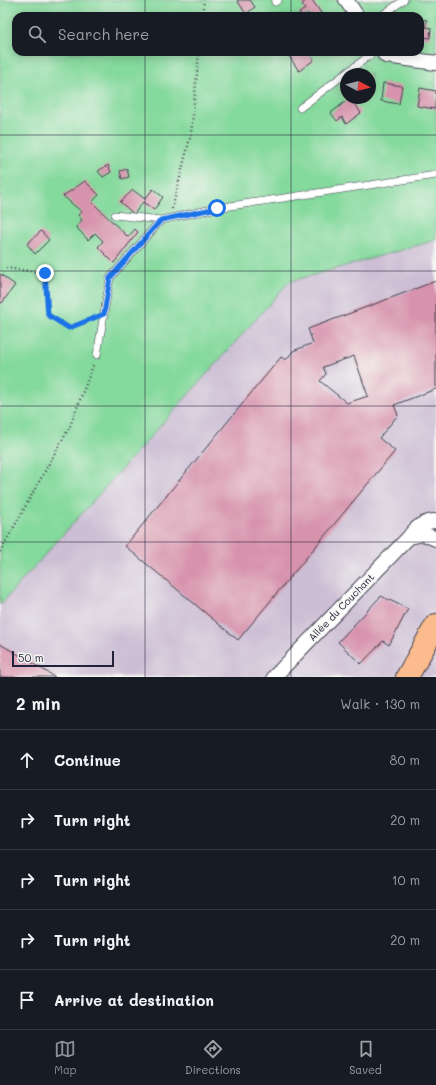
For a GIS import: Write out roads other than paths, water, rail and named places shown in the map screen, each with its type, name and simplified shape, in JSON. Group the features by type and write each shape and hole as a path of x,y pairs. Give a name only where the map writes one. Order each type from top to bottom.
{"highway":[{"path":"407,677 436,625"},
{"path":"424,677 436,655"}],"street":[{"path":"346,0 354,12"},
{"path":"386,56 436,63"},
{"name":"Allée du Couchant","path":"274,677 409,536 414,528 428,521 436,521"},
{"path":"409,536 424,534 436,539"}],"lane":[{"path":"387,12 404,0"},
{"path":"300,108 369,56"},
{"path":"115,215 161,220 217,208 436,175"},
{"path":"97,355 110,278 161,220"}]}
